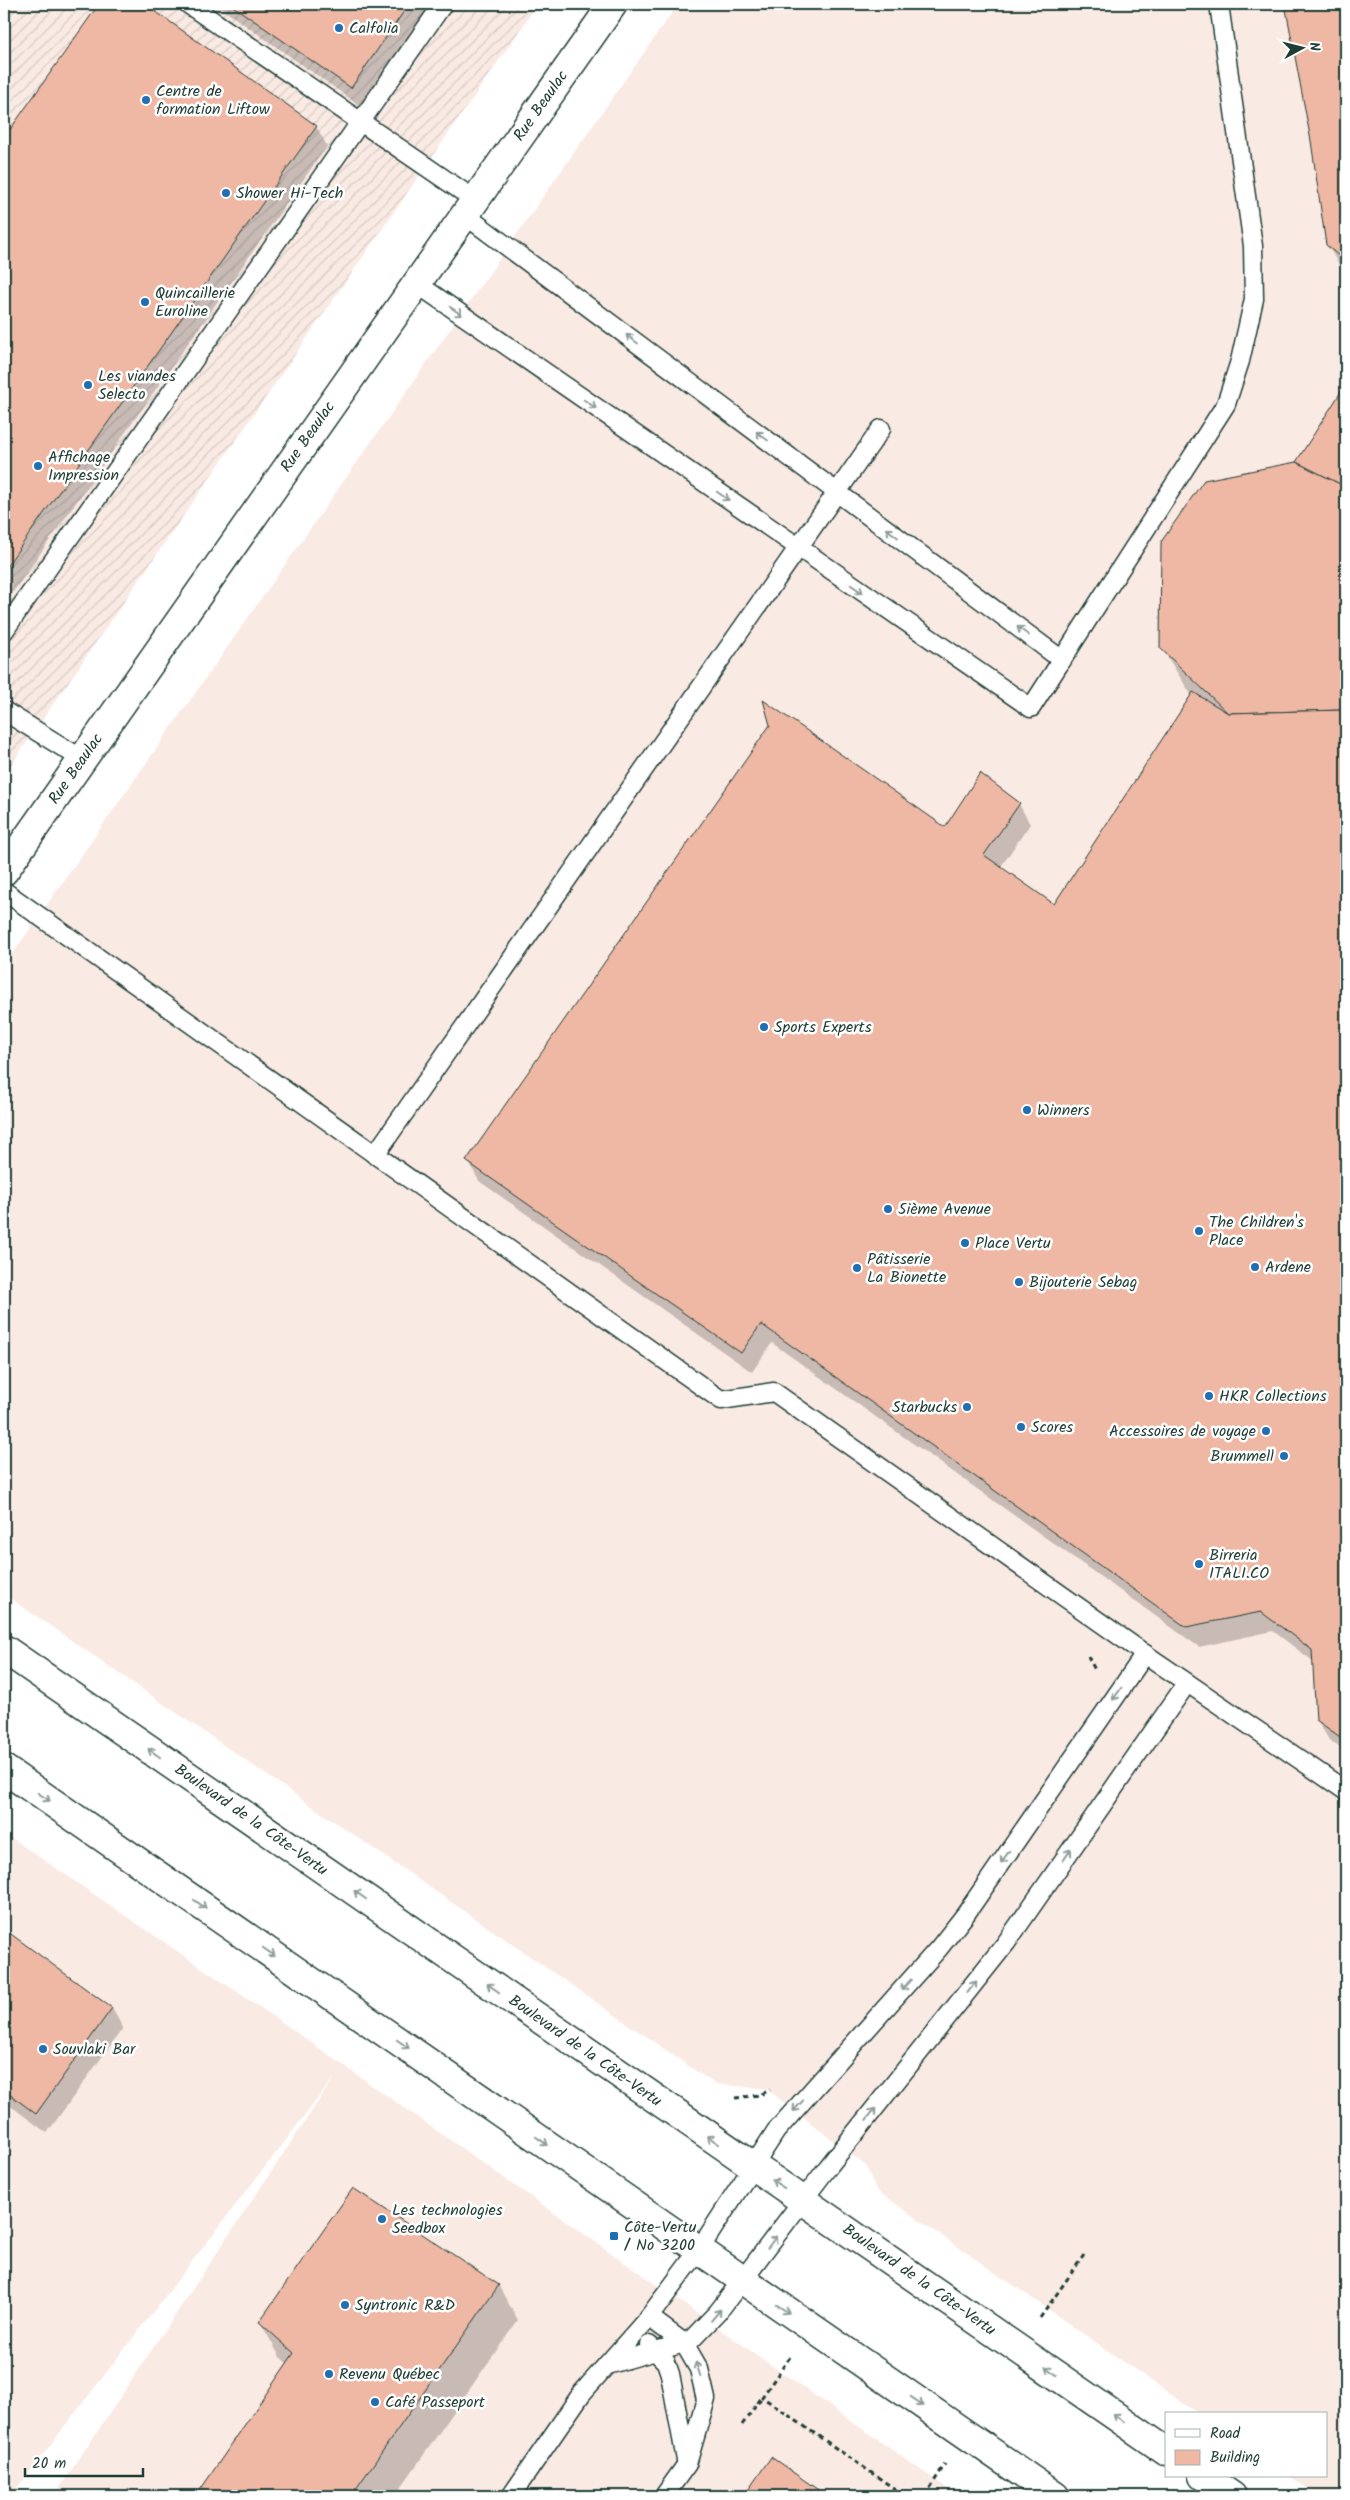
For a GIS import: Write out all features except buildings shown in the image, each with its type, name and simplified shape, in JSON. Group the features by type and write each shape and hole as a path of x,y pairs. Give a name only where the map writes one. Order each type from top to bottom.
{"main road":[{"name":"Rue Beaulac","path":"4,871 613,4"},
{"name":"Boulevard de la Côte-Vertu","path":"4,1649 753,2168 804,2200 1165,2450"},
{"path":"4,1770 1055,2496"},
{"path":"1206,2478 1232,2496"}],"lane":[{"path":"188,4 360,123 838,493 1062,660"},
{"path":"4,631 443,4"},
{"path":"416,284 1031,708 1226,404 1240,361 1254,299 1253,246 1219,4"},
{"path":"375,1155 882,429"},
{"path":"4,711 82,760"},
{"path":"4,891 721,1400 774,1392 1145,1654 1346,1790"},
{"path":"512,2496 582,2393 635,2335 699,2250 776,2131 939,1948 965,1915 1145,1654"},
{"path":"610,2364 658,2352 684,2343 710,2322 743,2282 828,2166 1006,1944 1187,1683"},
{"path":"649,2317 684,2343 699,2369 706,2398 686,2464 664,2496"},
{"path":"635,2335 658,2352 666,2362 670,2374 686,2464"}],"path":[{"path":"1088,1656 1096,1673 1094,1680"},
{"path":"735,2098 760,2096 776,2088"},
{"path":"1040,2318 1084,2256"},
{"path":"742,2425 790,2357"},
{"path":"762,2397 905,2496"},
{"path":"925,2496 945,2464"}],"shaded area":[{"path":"4,4 538,4 4,775"},
{"path":"678,4 1346,4 1346,2496 1318,2496 1293,2478 1328,2478 1328,2412 1196,2412 876,2190 866,2166 767,2089 715,2084 4,1594 4,966"},
{"path":"4,1833 286,2025 958,2496 54,2496 336,2075 11,2496 4,2496"}],"place":[{"name":"Calfolia","path":"339,28"},
{"name":"Centre de formation Liftow","path":"146,100"},
{"name":"Shower Hi-Tech","path":"226,193"},
{"name":"Quincaillerie Euroline","path":"145,302"},
{"name":"Les viandes Selecto","path":"88,385"},
{"name":"Affichage Impression","path":"38,466"},
{"name":"Sports Experts","path":"764,1027"},
{"name":"Winners","path":"1027,1110"},
{"name":"5ième Avenue","path":"888,1209"},
{"name":"The Children's Place","path":"1199,1231"},
{"name":"Place Vertu","path":"965,1243"},
{"name":"Ardene","path":"1255,1267"},
{"name":"Pâtisserie La Bionette","path":"857,1268"},
{"name":"Bijouterie Sebag","path":"1019,1282"},
{"name":"HKR Collections","path":"1209,1396"},
{"name":"Starbucks","path":"967,1407"},
{"name":"Scores","path":"1021,1427"},
{"name":"Accessoires de voyage","path":"1266,1431"},
{"name":"Brummell","path":"1284,1456"},
{"name":"Birreria ITALI.CO","path":"1199,1564"},
{"name":"Souvlaki Bar","path":"43,2049"},
{"name":"Les technologies Seedbox","path":"382,2219"},
{"name":"Côte-Vertu / No 3200","path":"614,2236"},
{"name":"Syntronic R&D","path":"345,2305"},
{"name":"Revenu Québec","path":"329,2374"},
{"name":"Café Passeport","path":"375,2402"}]}
